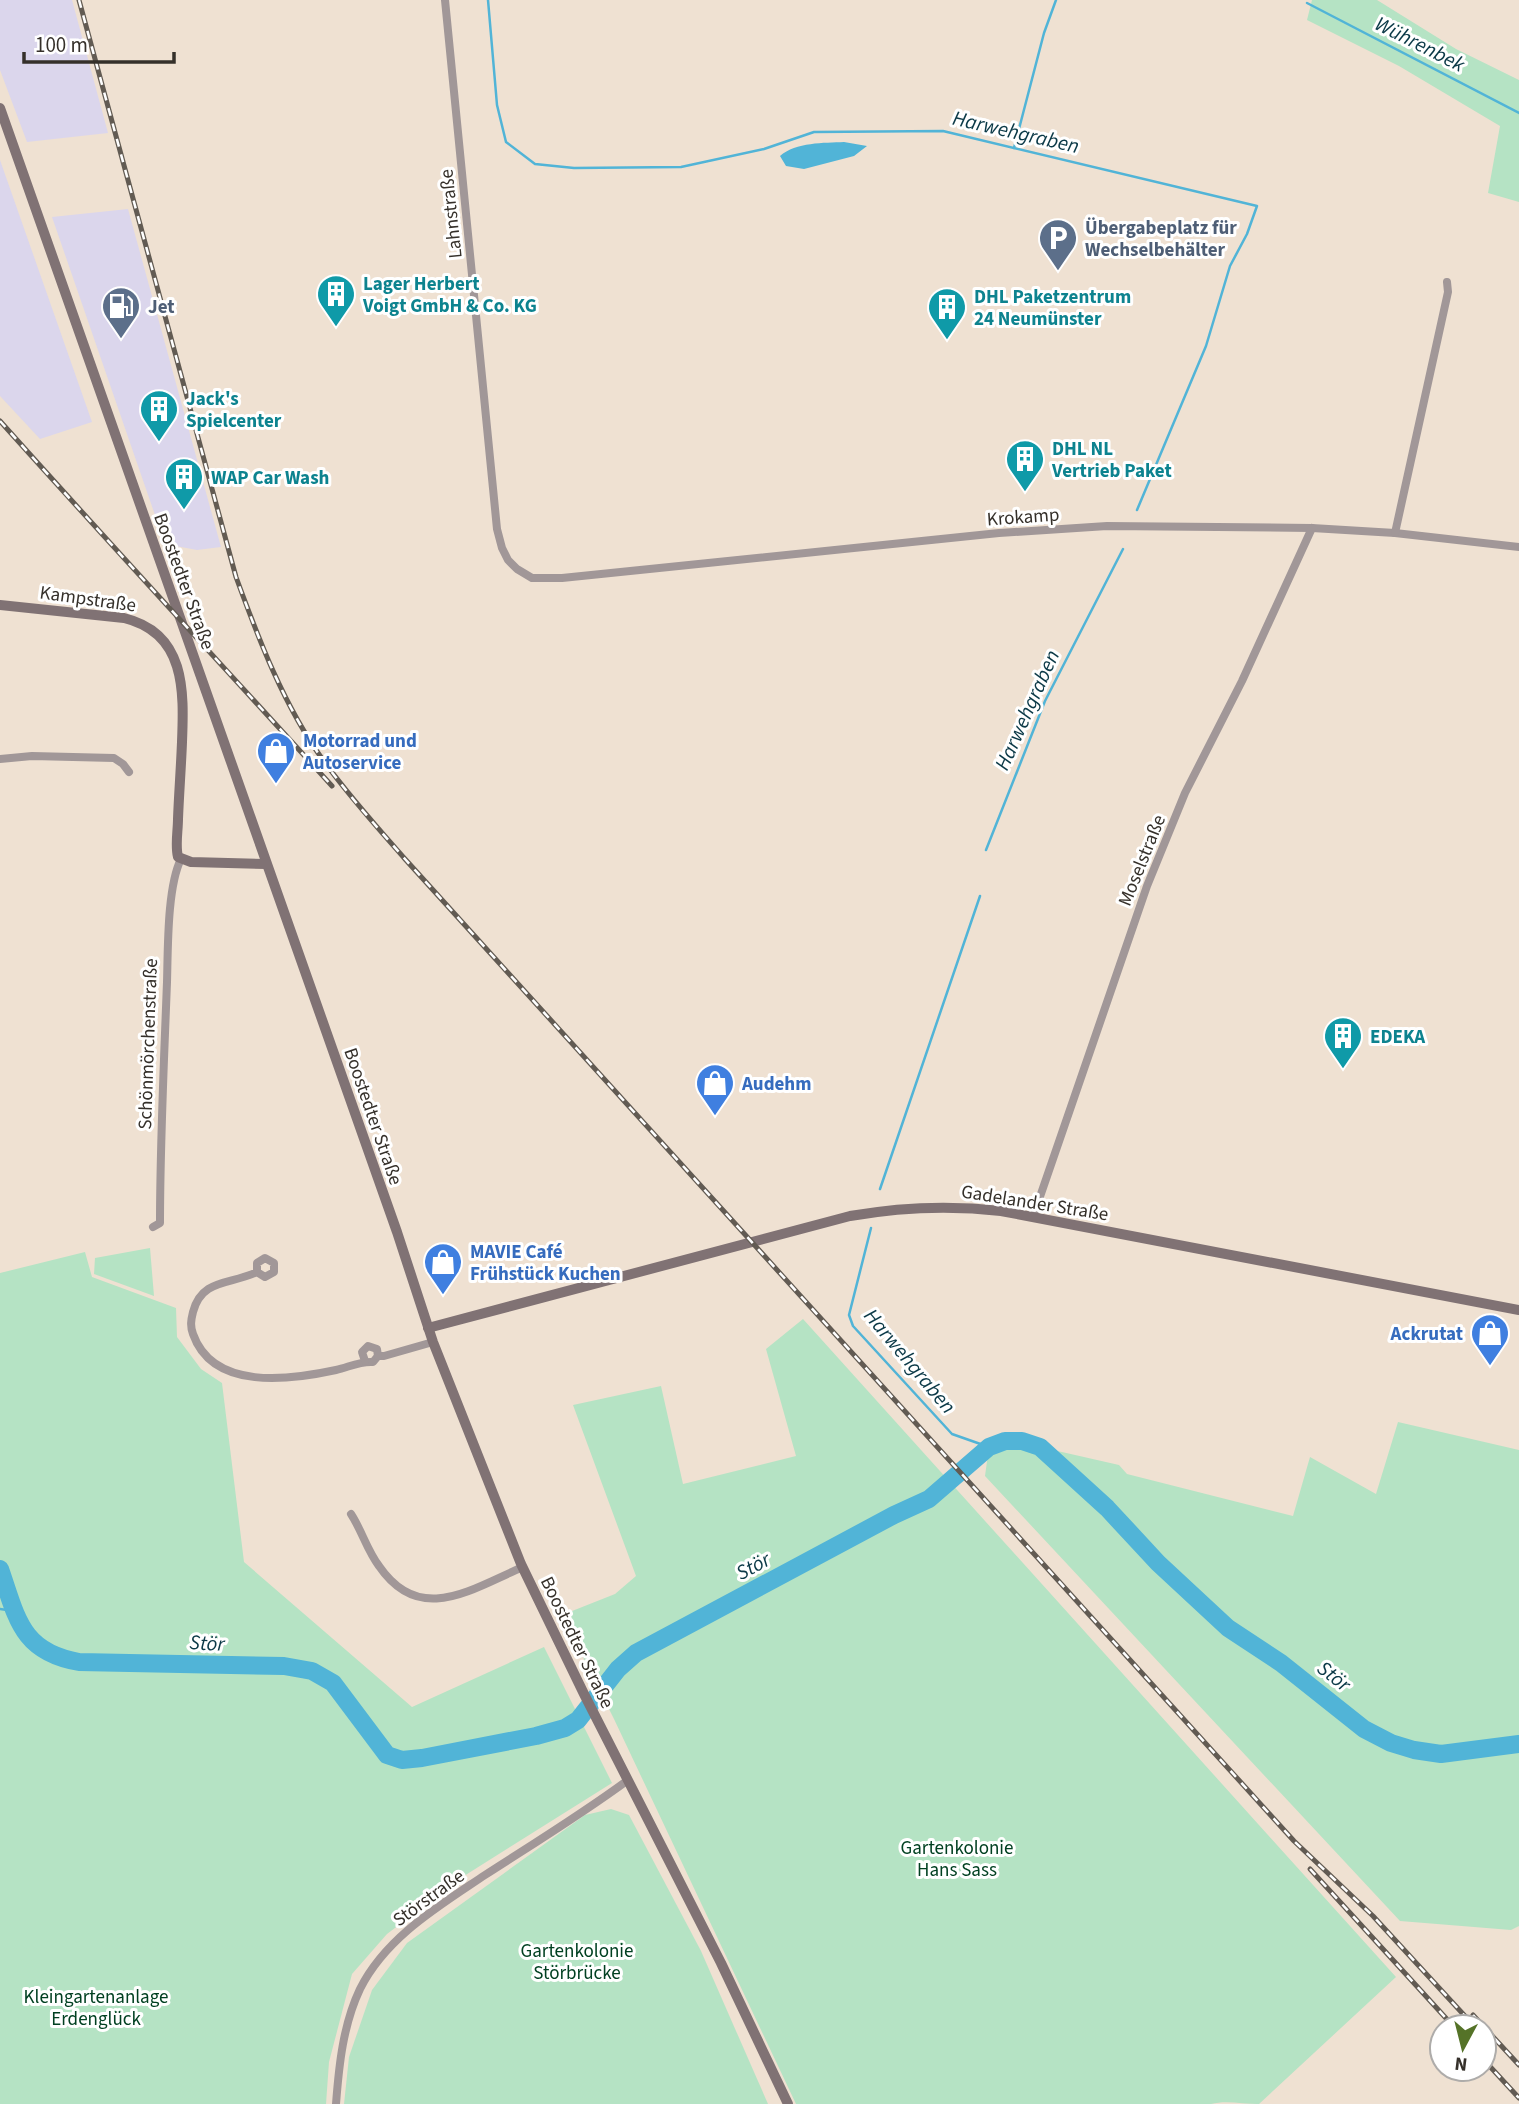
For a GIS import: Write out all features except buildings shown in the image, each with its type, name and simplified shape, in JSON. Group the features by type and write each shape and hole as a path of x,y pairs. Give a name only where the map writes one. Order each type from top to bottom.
{"street":[{"name":"Lahnstraße","path":"444,0 496,529 508,560 532,578"},
{"name":"Boostedter Straße","path":"0,108 433,1342 523,1567 584,1694 733,1987 788,2104"},
{"path":"1395,533 1448,292 1447,282"},
{"name":"Krokamp","path":"532,578 562,579 999,533 1073,528 1312,528 1395,533 1519,547"},
{"name":"Moselstraße","path":"1033,1217 1147,886 1185,793 1242,681 1312,528"},
{"name":"Kampstraße","path":"0,605 124,618 144,624 164,641"},
{"name":"Schönmörchenstraße","path":"153,1227 160,1223 168,952 173,887 181,859 177,853 183,694 176,663 164,641"},
{"path":"0,759 32,756 114,758 129,772"},
{"path":"181,859 191,862 267,864"},
{"name":"Gadelander Straße","path":"428,1328 850,1216 894,1209 942,1207 972,1208 1033,1217 1519,1310"},
{"path":"257,1272 213,1286 198,1298 195,1304 192,1333 197,1344 218,1366 243,1377 264,1378 318,1373 350,1367 365,1361 373,1362 378,1356 377,1349 368,1346 362,1352 365,1361"},
{"path":"378,1356 433,1342"},
{"path":"351,1514 380,1568 396,1586 420,1599 448,1598 523,1567"},
{"name":"Störstraße","path":"336,2104 339,2067 351,2013 366,1980 399,1937 430,1912 628,1780"}],"shaded area":[{"path":"0,0 72,0 108,133 27,142 0,70"},
{"path":"0,160 92,422 40,439 0,396"},
{"path":"128,209 221,547 197,550 165,544 52,217"}],"green space":[{"path":"1312,0 1377,0 1456,49 1519,80 1519,202 1488,193 1500,126 1399,66 1307,20"},
{"path":"150,1248 154,1296 94,1274 95,1258"},
{"name":"Kleingartenanlage Erdenglück","path":"85,1252 92,1277 176,1308 177,1337 201,1369 222,1383 244,1562 412,1707 544,1647 612,1783 464,1876 387,1934 352,1974 329,2062 326,2104 0,2104 0,1273"},
{"name":"Gartenkolonie Hans Sass","path":"803,1319 1396,1977 1259,2104 796,2104 562,1615 615,1594 636,1576 573,1405 661,1386 683,1484 796,1456 766,1349"},
{"path":"1398,1422 1519,1450 1519,1926 1511,1930 1400,1921 985,1476 989,1447 1005,1441 1022,1441 1119,1465 1127,1474 1293,1516 1310,1457 1376,1494"},
{"name":"Gartenkolonie Störbrücke","path":"611,1809 629,1815 701,1951 768,2104 344,2104 349,2057 372,1990 407,1943 585,1815"}],"water":[{"path":"844,142 867,146 854,156 804,169 786,166 780,156 802,146"}],"waterway":[{"name":"Harwehgraben","path":"488,0 497,105 506,142 535,164 574,168 681,167 764,149 814,132 943,131 1257,206 1247,234 1230,266 1206,346 1137,510"},
{"path":"1014,148 1044,33 1056,0"},
{"name":"Wührenbek","path":"1307,3 1519,113"},
{"name":"Harwehgraben","path":"986,850 1045,701 1123,549"},
{"name":"Harwehgraben","path":"880,1189 980,896"},
{"name":"Harwehgraben","path":"871,1228 849,1315 853,1326 952,1434 989,1447"},
{"name":"Stör","path":"0,1569 11,1603 24,1630 33,1641 60,1657 79,1662 284,1666 312,1671 333,1683 387,1755 402,1760 422,1758 565,1728 578,1720 618,1669 636,1653 894,1515 929,1499 989,1447 1005,1441 1022,1441 1040,1447 1107,1508 1158,1563 1228,1628 1281,1663 1364,1729 1391,1743 1441,1754 1519,1744"},
{"path":"0,1609 14,1611"}],"railway":[{"path":"79,0 236,577 284,695 323,760 405,859 1294,1841 1373,1916 1462,2013"},
{"path":"0,421 332,786"},
{"path":"1310,1869 1441,2013"},
{"path":"1498,2042 1519,2065"},
{"path":"1498,2075 1519,2098"}],"place":[{"name":"Übergabeplatz für Wechselbehälter","path":"1058,272"},
{"name":"Lager Herbert Voigt GmbH & Co. KG","path":"336,328"},
{"name":"Jet","path":"121,340"},
{"name":"DHL Paketzentrum 24 Neumünster","path":"947,341"},
{"name":"Jack's Spielcenter","path":"159,443"},
{"name":"DHL NL Vertrieb Paket","path":"1025,493"},
{"name":"WAP Car Wash","path":"184,511"},
{"name":"Motorrad und Autoservice","path":"276,785"},
{"name":"EDEKA","path":"1343,1070"},
{"name":"Audehm","path":"715,1117"},
{"name":"MAVIE Café Frühstück Kuchen","path":"443,1296"},
{"name":"Ackrutat","path":"1490,1367"}]}
